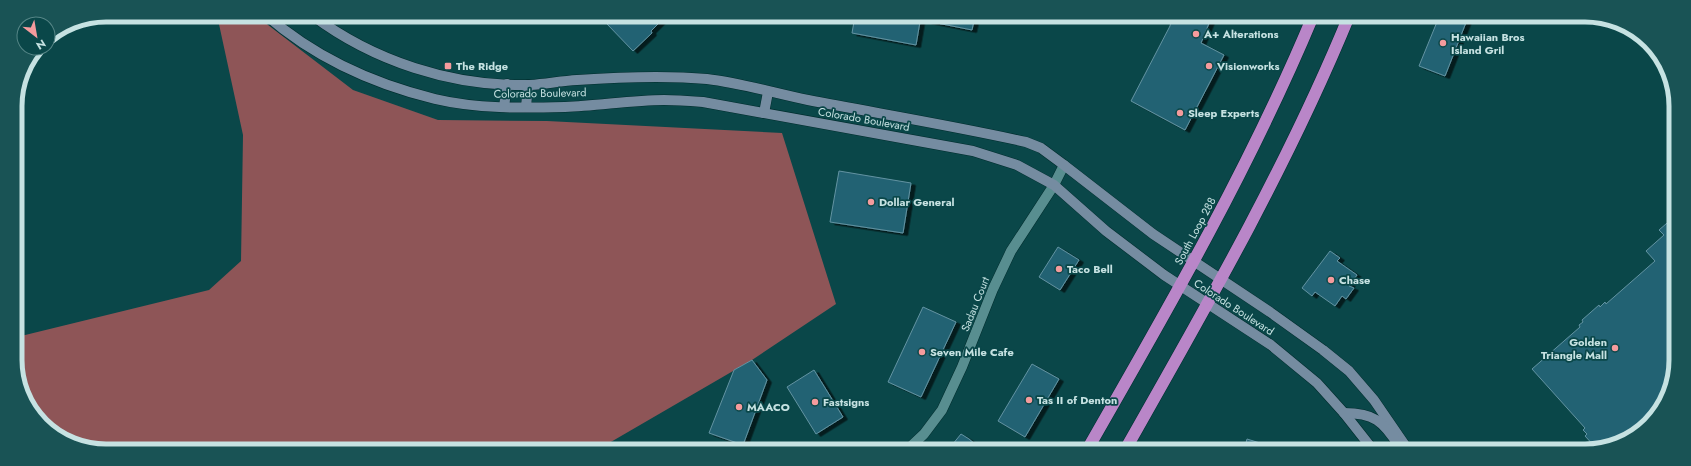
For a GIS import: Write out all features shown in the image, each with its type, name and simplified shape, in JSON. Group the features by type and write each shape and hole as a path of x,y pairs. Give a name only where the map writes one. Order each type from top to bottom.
{"highway":[{"name":"South Loop 288","path":"1090,444 1194,262 1291,68 1310,22"},
{"path":"1128,444 1222,280 1264,200 1327,71 1347,22"}],"street":[{"name":"Colorado Boulevard","path":"274,22 314,50 354,71 390,86 436,99 482,106 504,107 566,107 664,100 703,102 973,151 1017,165 1054,185 1106,231 1207,305 1271,345 1317,383 1344,413 1368,444"},
{"name":"Colorado Boulevard","path":"321,22 332,30 372,51 414,68 444,76 484,83 528,85 577,80 678,77 733,83 768,92 966,129 1026,142 1041,148 1153,234 1317,346 1349,371 1382,410 1404,444"},
{"path":"504,107 507,84"},
{"path":"526,107 528,85"},
{"path":"764,113 768,92"},
{"name":"Sadau Court","path":"913,444 924,434 942,410 962,367 993,290 1011,251 1054,185 1064,165"},
{"path":"1344,413 1360,413 1381,422 1397,444"}],"shaded area":[{"path":"219,22 264,22 353,90 438,120 547,121 782,133 836,304 752,360 607,444 106,444 79,440 64,433 55,427 39,411 28,392 22,365 22,336 209,290 241,261 243,135"}],"building":[{"path":"609,22 660,22 651,31 652,33 633,51 607,24"},
{"path":"854,22 920,22 916,45 852,33"},
{"path":"932,22 974,22 972,30"},
{"path":"1171,22 1210,22 1201,43 1224,55 1185,130 1131,101"},
{"name":"Hawaiian Bros Island Gril","path":"1437,22 1466,22 1445,76 1419,66"},
{"name":"Dollar General","path":"839,171 911,183 903,233 830,222"},
{"name":"Golden Triangle Mall","path":"1669,221 1669,360 1665,387 1652,411 1636,427 1617,438 1592,444 1585,436 1587,434 1583,430 1585,428 1532,369 1580,327 1579,325 1583,322 1582,320 1599,305 1600,307 1605,302 1606,304 1655,261 1646,251 1664,235 1659,230"},
{"name":"Taco Bell","path":"1058,247 1079,260 1060,290 1039,277"},
{"name":"Chase","path":"1330,251 1340,258 1337,261 1357,275 1349,286 1354,288 1346,299 1342,296 1335,306 1315,292 1312,296 1302,288"},
{"name":"Seven Mile Cafe","path":"923,307 956,322 921,397 888,382"},
{"name":"MAACO","path":"752,360 767,380 743,444 709,433 734,370"},
{"name":"Tas II of Denton","path":"1032,364 1059,379 1025,437 998,421"},
{"name":"Fastsigns","path":"814,370 843,417 816,434 787,387"},
{"path":"961,434 975,444 953,444"},
{"path":"1247,439 1263,444 1246,444"}],"place":[{"name":"A+ Alterations","path":"1196,34"},
{"name":"Hawaiian Bros Island Gril","path":"1443,43"},
{"name":"The Ridge","path":"448,66"},
{"name":"Visionworks","path":"1209,66"},
{"name":"Sleep Experts","path":"1180,113"},
{"name":"Dollar General","path":"871,202"},
{"name":"Taco Bell","path":"1059,269"},
{"name":"Chase","path":"1331,280"},
{"name":"Golden Triangle Mall","path":"1615,348"},
{"name":"Seven Mile Cafe","path":"922,352"},
{"name":"Tas II of Denton","path":"1029,400"},
{"name":"Fastsigns","path":"815,402"},
{"name":"MAACO","path":"739,407"}]}
